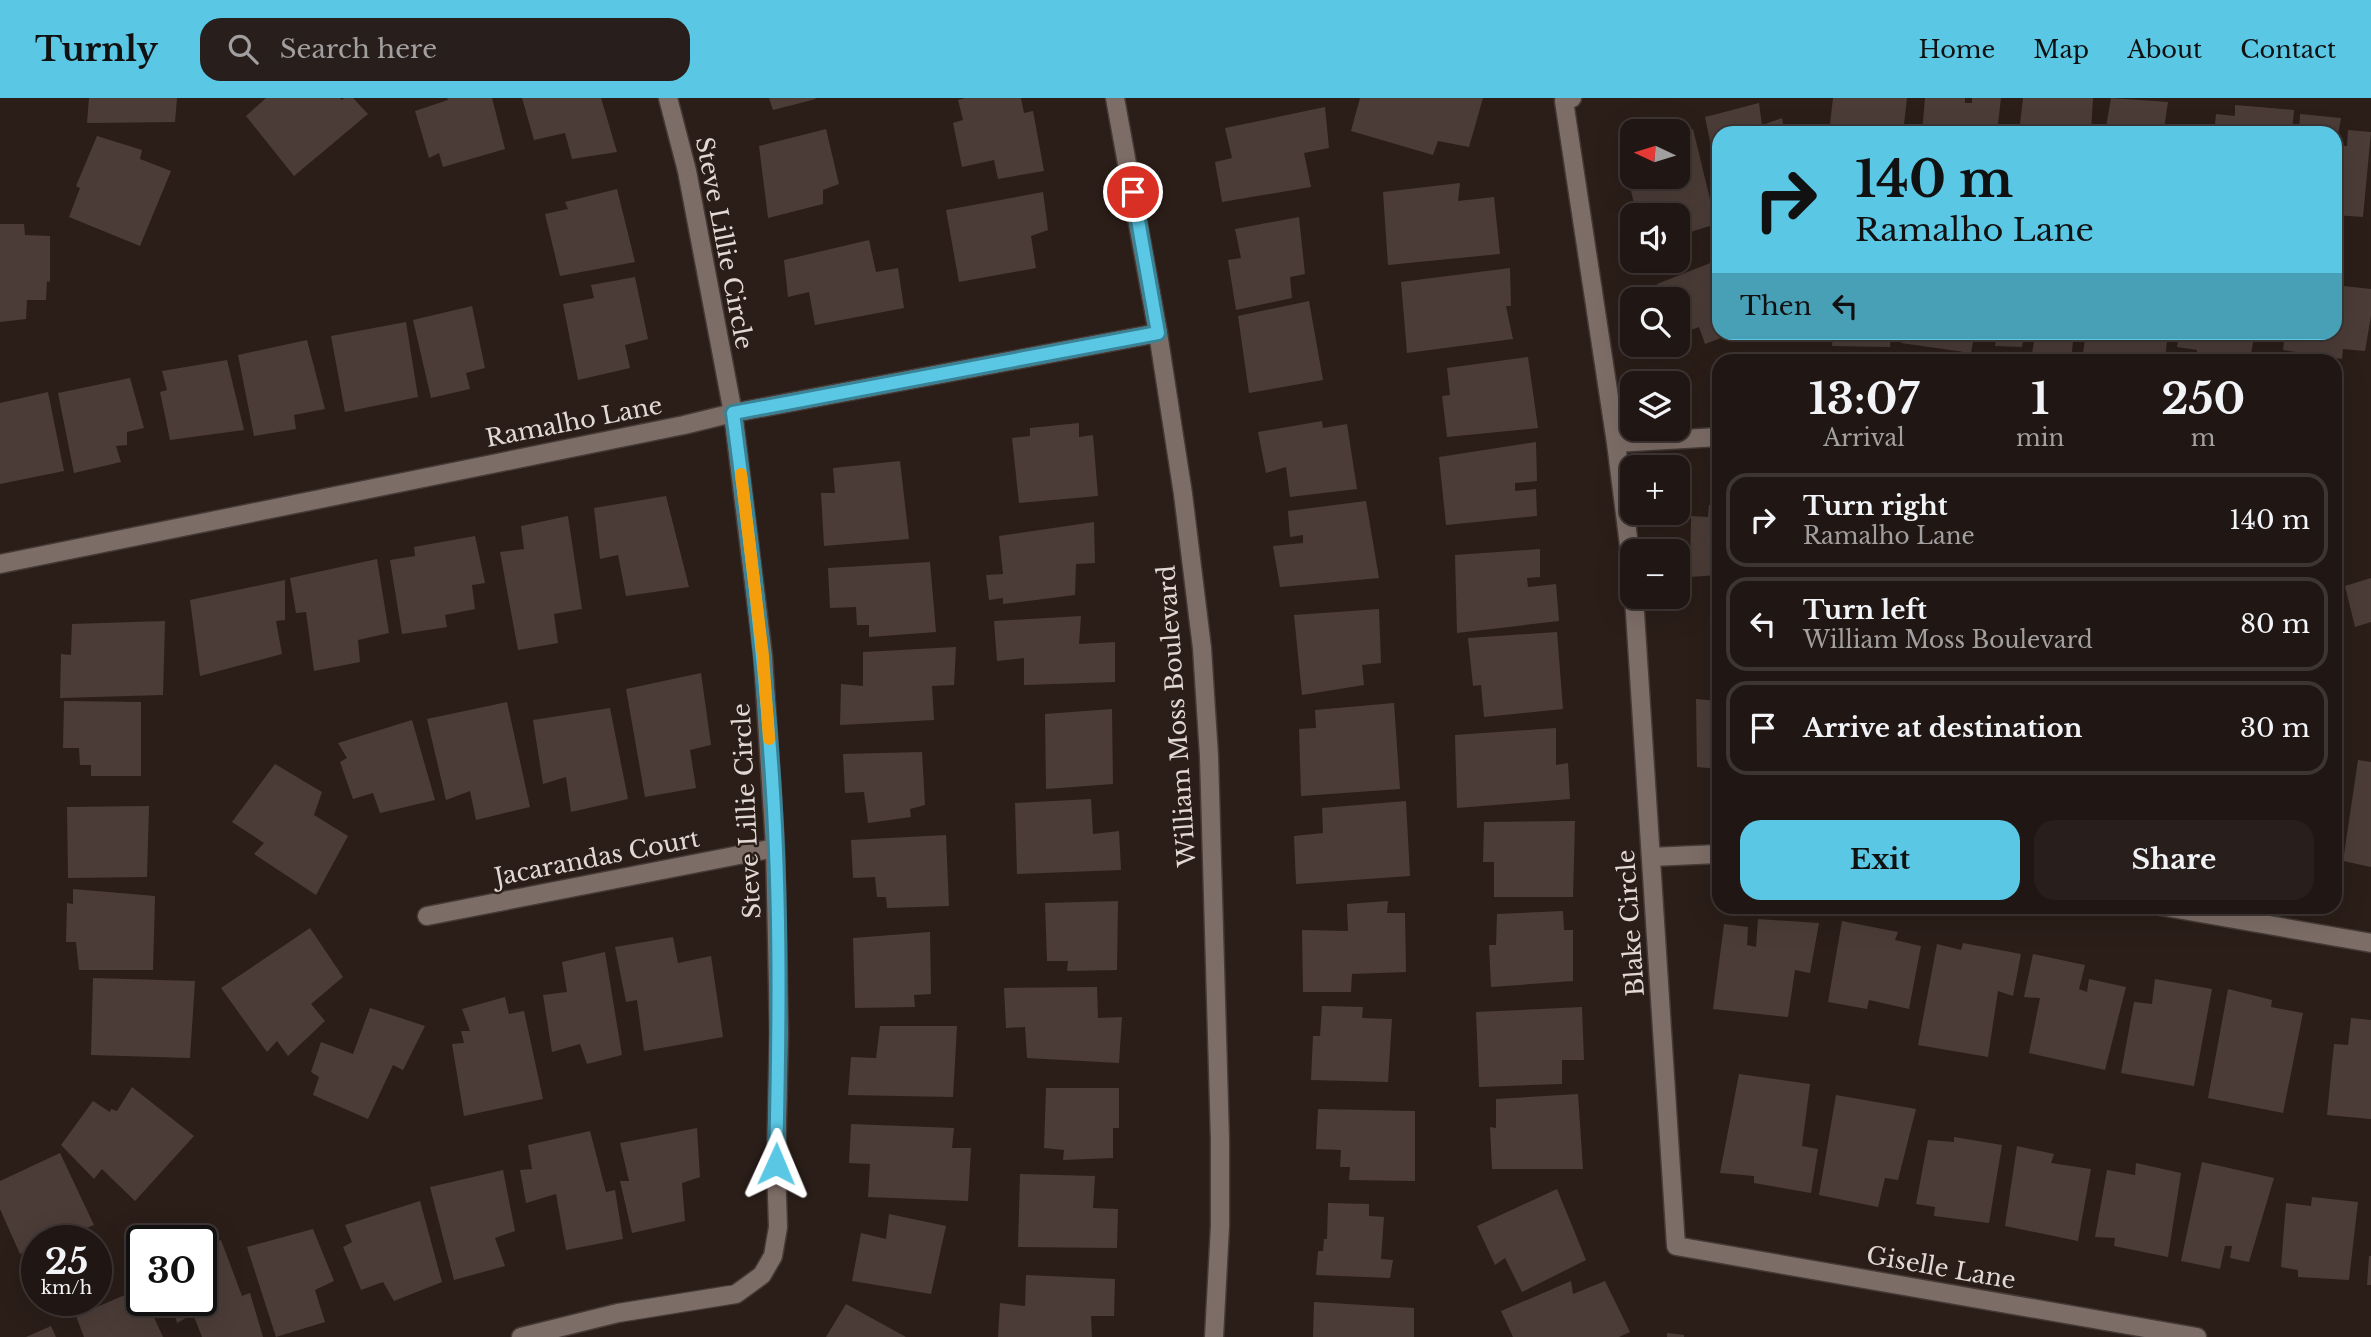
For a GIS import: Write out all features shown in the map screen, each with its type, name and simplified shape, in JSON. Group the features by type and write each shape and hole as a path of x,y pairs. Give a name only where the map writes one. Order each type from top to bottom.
{"street":[{"name":"Steve Lillie Circle","path":"521,1337 618,1313 736,1294 762,1275 774,1256 778,1227 776,1164 779,1033 775,848 763,656 733,413 687,171 668,98"},
{"name":"William Moss Boulevard","path":"1115,98 1158,333 1183,494 1202,648 1209,755 1220,1140 1220,1226 1214,1337"},
{"path":"1572,98 1564,101 1628,539"},
{"name":"Ramalho Lane","path":"0,564 733,413 1158,333"},
{"path":"1616,443 1712,437"},
{"name":"Blake Circle","path":"1635,609 1676,1246"},
{"name":"Jacarandas Court","path":"427,916 775,848"},
{"path":"1651,857 1712,854"},
{"path":"2206,914 2371,943"},
{"name":"Giselle Lane","path":"1676,1246 2156,1334 2197,1337"}],"building":[{"path":"89,98 177,98 175,122 87,123"},
{"path":"266,98 353,98 368,114 294,176 246,116"},
{"path":"447,98 492,98 505,149 443,167 439,153 429,158 415,111 448,100"},
{"path":"522,98 601,98 617,152 572,159 565,133 534,140"},
{"path":"769,98 815,98 816,99 773,110"},
{"path":"1021,98 1024,113 1033,111 1044,171 998,179 994,160 962,167 953,123 963,120 958,100"},
{"path":"1360,98 1483,98 1469,147 1438,141 1433,155 1351,131"},
{"path":"1833,98 1907,98 1904,126 1830,126"},
{"path":"1925,98 1965,98 1965,103 1972,103 1972,98 2001,98 1998,126 1923,126"},
{"path":"2023,98 2093,98 2091,126 2020,126"},
{"path":"2111,98 2168,102 2164,126 2106,126"},
{"path":"1759,103 1762,125 1782,118 1784,126 1712,126 1712,151 1705,117"},
{"path":"2235,105 2294,110 2293,126 2215,126 2216,114 2235,116"},
{"path":"1325,107 1329,148 1304,153 1311,187 1222,202 1215,162 1232,158 1225,128"},
{"path":"2300,114 2341,118 2340,126 2299,126"},
{"path":"826,129 839,184 823,190 823,204 768,218 759,146"},
{"path":"1693,129 1712,207 1712,225 1690,232 1690,203 1634,203 1630,189 1690,189 1690,130"},
{"path":"2348,130 2371,132 2363,217 2342,216 2342,146 2347,146"},
{"path":"97,136 142,150 140,159 171,171 140,246 69,217 80,188 76,186"},
{"path":"1460,183 1458,201 1494,197 1500,254 1388,265 1383,192"},
{"path":"617,189 635,262 560,276 545,214 568,209 565,202"},
{"path":"1043,192 1048,230 1031,236 1036,268 959,282 946,210"},
{"path":"1299,217 1305,274 1290,277 1292,298 1236,310 1228,260 1241,258 1235,229"},
{"path":"0,224 24,224 25,235 50,236 50,282 47,281 46,300 27,300 26,319 0,322"},
{"path":"869,240 876,272 898,268 904,308 815,325 809,292 788,297 784,260"},
{"path":"1712,262 1712,340 1716,340 1705,344 1699,327 1690,330 1690,287 1658,287 1657,284"},
{"path":"1510,268 1511,306 1506,306 1513,339 1407,353 1401,282"},
{"path":"635,277 648,339 625,345 630,368 578,380 563,304 594,298 591,285"},
{"path":"2342,286 2371,289 2371,316 2365,351 2343,349 2342,359 2342,354 2309,354 2283,350 2284,340 2342,340"},
{"path":"1309,301 1323,380 1249,393 1238,316"},
{"path":"472,306 485,368 466,373 470,389 431,398 413,320"},
{"path":"406,322 418,397 345,412 331,336"},
{"path":"307,340 325,409 294,415 296,429 254,436 238,355"},
{"path":"1832,340 1890,340 1890,347 1832,346"},
{"path":"1902,340 1973,340 1971,353 1901,343"},
{"path":"1996,340 2023,340 2022,347 1995,346"},
{"path":"2034,340 2073,340 2072,354 2032,354"},
{"path":"2085,340 2167,340 2166,354 2083,354"},
{"path":"2178,340 2254,340 2251,354 2197,354 2197,350 2177,347"},
{"path":"1528,357 1538,428 1447,437 1442,396 1450,395 1447,368"},
{"path":"227,360 244,430 170,440 160,392 167,390 162,371"},
{"path":"130,378 144,428 127,432 127,445 116,446 121,462 74,473 58,393"},
{"path":"48,392 64,471 0,484 0,403"},
{"path":"1322,421 1323,428 1347,424 1357,489 1290,497 1286,467 1266,473 1258,432"},
{"path":"1079,423 1079,437 1093,435 1098,496 1019,503 1012,438 1030,436 1030,428"},
{"path":"1536,442 1537,481 1515,483 1515,491 1536,489 1537,516 1446,525 1439,457"},
{"path":"900,461 909,539 824,546 821,493 835,493 833,468"},
{"path":"666,496 689,587 626,596 618,555 600,559 594,508"},
{"path":"1366,501 1379,578 1280,587 1273,546 1303,543 1303,535 1290,537 1288,511"},
{"path":"1709,505 1712,505 1712,575 1690,577 1691,516 1708,517"},
{"path":"568,516 582,609 554,614 558,643 518,650 500,552 524,549 521,526"},
{"path":"1094,522 1095,563 1076,564 1075,595 1003,604 1003,598 989,600 986,575 1003,574 999,536"},
{"path":"475,536 485,583 472,585 475,609 445,615 447,627 402,634 390,560 415,556 414,547"},
{"path":"1540,549 1540,577 1527,578 1528,587 1556,584 1559,621 1457,633 1455,555"},
{"path":"377,559 389,633 358,640 360,662 314,671 306,612 296,613 290,578"},
{"path":"930,562 936,632 869,637 869,625 857,625 856,607 830,608 828,568"},
{"path":"2371,578 2371,622 2355,627 2345,586"},
{"path":"285,580 285,620 276,621 282,654 200,676 190,600"},
{"path":"1379,609 1381,663 1362,665 1364,685 1302,695 1294,615"},
{"path":"1081,616 1079,644 1115,642 1115,682 1024,685 1024,658 997,661 994,621"},
{"path":"165,621 163,695 60,698 61,654 71,655 72,624"},
{"path":"1557,632 1563,709 1484,717 1481,685 1473,686 1468,638"},
{"path":"956,647 954,685 932,686 934,720 840,725 841,684 863,686 863,652"},
{"path":"701,673 711,745 690,750 696,788 645,797 626,689"},
{"path":"1696,699 1712,700 1712,768 1697,767"},
{"path":"64,701 141,702 141,776 91,776 91,765 80,765 79,748 63,748"},
{"path":"507,702 530,807 476,820 470,791 446,800 427,719"},
{"path":"1394,703 1400,789 1301,796 1299,729 1316,728 1315,710"},
{"path":"610,708 628,799 571,812 566,777 543,784 533,720"},
{"path":"1112,709 1113,784 1046,789 1045,714"},
{"path":"412,720 435,800 380,813 373,793 353,799 340,762 347,758 338,743"},
{"path":"1556,728 1556,765 1568,763 1570,799 1457,808 1455,735"},
{"path":"922,752 925,805 910,809 911,817 868,823 864,792 845,793 843,754"},
{"path":"2358,760 2371,762 2371,867 2343,861"},
{"path":"275,764 322,792 314,815 348,836 316,895 254,854 264,843 232,822"},
{"path":"1091,799 1093,834 1119,831 1121,870 1017,874 1015,803"},
{"path":"1406,801 1410,876 1296,884 1294,836 1323,833 1322,808"},
{"path":"149,806 147,877 68,878 67,807"},
{"path":"1575,821 1573,897 1494,897 1494,862 1483,862 1484,822"},
{"path":"946,835 949,906 887,908 886,897 877,897 875,877 853,878 851,840"},
{"path":"73,889 155,896 153,970 79,970 76,942 66,942 67,903 73,904"},
{"path":"1118,901 1117,970 1067,971 1068,961 1047,961 1045,903"},
{"path":"1388,901 1387,913 1405,913 1406,972 1352,974 1351,992 1303,992 1302,930 1348,931 1347,904"},
{"path":"1563,911 1564,930 1573,930 1573,981 1491,987 1489,945 1496,945 1497,914"},
{"path":"1758,919 1819,923 1810,973 1795,970 1788,1017 1713,1009 1724,924 1748,927 1747,945 1756,947"},
{"path":"1842,921 1898,932 1895,940 1921,946 1909,1009 1869,1000 1867,1009 1828,1002"},
{"path":"310,928 343,977 311,1004 325,1021 288,1056 277,1041 267,1052 221,988"},
{"path":"930,932 931,994 914,995 915,1007 855,1008 853,938"},
{"path":"673,937 678,963 711,956 723,1037 644,1051 637,1000 626,1002 615,947"},
{"path":"1963,943 2021,954 2013,996 1998,991 1988,1057 1918,1045 1937,944 1961,950"},
{"path":"605,952 622,1055 587,1064 580,1044 552,1052 543,995 567,992 562,962"},
{"path":"2033,954 2085,965 2079,989 2087,992 2089,979 2126,987 2105,1070 2029,1053 2040,998 2024,997"},
{"path":"93,978 195,981 190,1058 91,1055"},
{"path":"2155,979 2212,989 2194,1086 2121,1073 2134,1002 2152,1004"},
{"path":"1097,987 1098,1018 1122,1017 1119,1063 1027,1058 1025,1027 1006,1028 1004,988"},
{"path":"2228,989 2272,1000 2271,1007 2303,1013 2283,1113 2208,1098"},
{"path":"505,997 509,1014 524,1011 543,1099 464,1116 452,1044 464,1043 461,1031 470,1031 462,1009"},
{"path":"1322,1006 1363,1007 1362,1018 1392,1019 1388,1082 1311,1080 1313,1036 1320,1036"},
{"path":"1582,1007 1584,1060 1562,1060 1562,1084 1479,1087 1476,1012"},
{"path":"370,1008 425,1026 403,1070 393,1065 368,1119 313,1095 319,1077 311,1072 321,1042 353,1054"},
{"path":"2351,1018 2371,1020 2371,1119 2327,1115 2334,1044 2348,1045"},
{"path":"880,1026 957,1026 953,1097 848,1095 851,1057 876,1058"},
{"path":"1739,1074 1810,1084 1802,1146 1818,1149 1811,1193 1754,1183 1754,1176 1720,1173"},
{"path":"132,1087 194,1136 135,1201 102,1169 94,1179 61,1145 93,1101 110,1112 111,1109 117,1111"},
{"path":"1046,1088 1119,1088 1119,1128 1113,1128 1113,1158 1063,1160 1064,1150 1044,1148"},
{"path":"1578,1094 1583,1169 1492,1169 1490,1127 1496,1128 1496,1099"},
{"path":"1836,1095 1916,1109 1898,1180 1885,1178 1878,1207 1819,1195"},
{"path":"1318,1109 1415,1111 1415,1181 1349,1180 1350,1167 1340,1167 1341,1150 1316,1149"},
{"path":"851,1124 954,1128 952,1148 971,1148 968,1201 868,1197 870,1164 849,1163"},
{"path":"697,1128 700,1177 682,1183 685,1221 632,1233 620,1181 629,1181 620,1143"},
{"path":"590,1131 606,1192 615,1190 623,1239 566,1250 556,1194 526,1203 520,1170 532,1169 528,1145"},
{"path":"1954,1137 2002,1145 1989,1223 1934,1216 1935,1207 1916,1204 1928,1140 1954,1142"},
{"path":"2017,1146 2054,1154 2051,1163 2091,1169 2078,1241 2005,1226"},
{"path":"60,1153 94,1225 21,1225 20,1254 0,1209 0,1181"},
{"path":"2202,1162 2274,1178 2249,1262 2230,1258 2232,1246 2225,1246 2220,1269 2181,1261"},
{"path":"2136,1163 2181,1173 2168,1257 2114,1246 2115,1238 2095,1237 2107,1170 2135,1175"},
{"path":"503,1170 515,1231 495,1238 505,1266 454,1280 430,1187"},
{"path":"1020,1174 1095,1176 1093,1208 1118,1209 1117,1248 1018,1247"},
{"path":"1557,1189 1586,1260 1522,1292 1505,1258 1495,1265 1477,1226"},
{"path":"2312,1197 2358,1202 2349,1280 2298,1277 2298,1270 2281,1267 2286,1203 2311,1206"},
{"path":"420,1201 442,1282 394,1301 383,1282 361,1290 343,1247 352,1242 345,1225"},
{"path":"1328,1203 1369,1204 1369,1216 1384,1217 1381,1259 1393,1260 1390,1278 1316,1275 1318,1251 1323,1251 1324,1239 1327,1239"},
{"path":"889,1214 946,1226 931,1294 852,1281 861,1233 886,1239"},
{"path":"313,1229 334,1281 315,1290 325,1322 276,1337 247,1247"},
{"path":"221,1240 242,1296 250,1293 263,1337 202,1337 194,1316 217,1316 217,1241"},
{"path":"2369,1256 2371,1285 2367,1285"},
{"path":"1026,1275 1115,1279 1114,1316 1091,1316 1092,1337 998,1337 1000,1303 1025,1306"},
{"path":"1571,1281 1573,1294 1605,1281 1630,1332 1619,1337 1513,1337 1501,1311"},
{"path":"126,1294 126,1316 153,1316 163,1337 84,1337 76,1316 112,1316 112,1300"},
{"path":"1314,1302 1414,1308 1414,1337 1313,1337"},
{"path":"846,1304 906,1337 826,1337"},
{"path":"175,1316 189,1316 177,1323"},
{"path":"51,1326 56,1337 26,1337"},
{"path":"1667,1333 1684,1335 1684,1337 1667,1337"}],"slow traffic":[{"path":"741,474 763,656 769,739"}],"route":[{"path":"776,1164 779,1033 772,778 763,656 733,413 1158,333 1133,192"}]}
